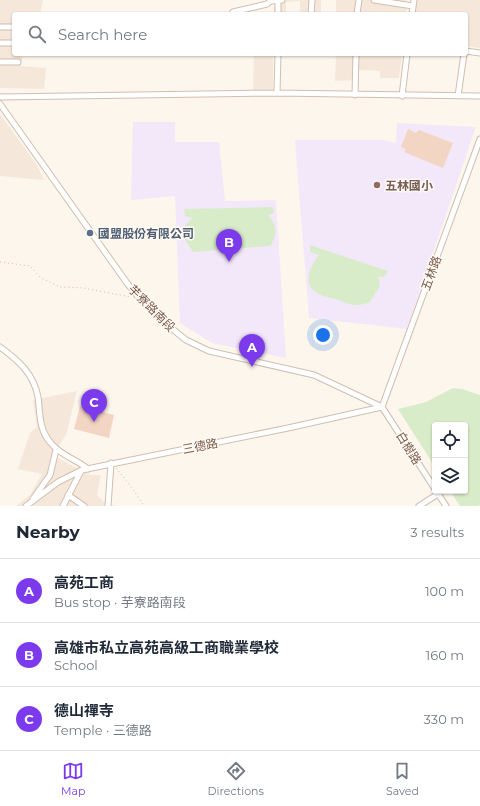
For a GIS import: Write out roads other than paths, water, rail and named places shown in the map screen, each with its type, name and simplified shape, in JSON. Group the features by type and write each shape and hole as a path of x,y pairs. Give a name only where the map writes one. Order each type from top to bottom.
{"street":[{"path":"233,12 267,2 280,0 278,12"},
{"path":"311,12 312,0"},
{"path":"357,12 359,0"},
{"path":"374,0 413,3"},
{"path":"0,27 12,27"},
{"path":"0,43 12,43"},
{"path":"468,51 480,52"},
{"path":"277,93 278,56"},
{"path":"355,95 356,56"},
{"path":"402,96 407,56"},
{"path":"458,96 464,56"},
{"path":"0,62 18,62"},
{"path":"0,97 277,93 480,96"},
{"name":"芋寮路南段","path":"0,104 139,298 186,340 209,351 314,375 382,407"},
{"name":"五林路","path":"382,407 480,139"},
{"path":"0,347 27,371 33,379 37,396 40,424 47,438 56,450 88,469"},
{"name":"三德路","path":"26,506 58,482 82,470 288,428 382,407"},
{"name":"白樹路","path":"382,407 432,485"},
{"path":"26,506 50,475 56,450"},
{"path":"108,506 111,464"},
{"path":"62,506 82,470"},
{"path":"419,506 433,494"},
{"name":"白樹路","path":"438,494 446,506"},
{"path":"68,495 84,506"}],"place":[{"name":"五林國小","path":"377,185"},
{"name":"國盟股份有限公司","path":"90,233"},
{"name":"高雄市私立高苑高級工商職業學校","path":"229,262"},
{"name":"高苑工商","path":"252,367"},
{"name":"德山禪寺","path":"94,422"}]}
